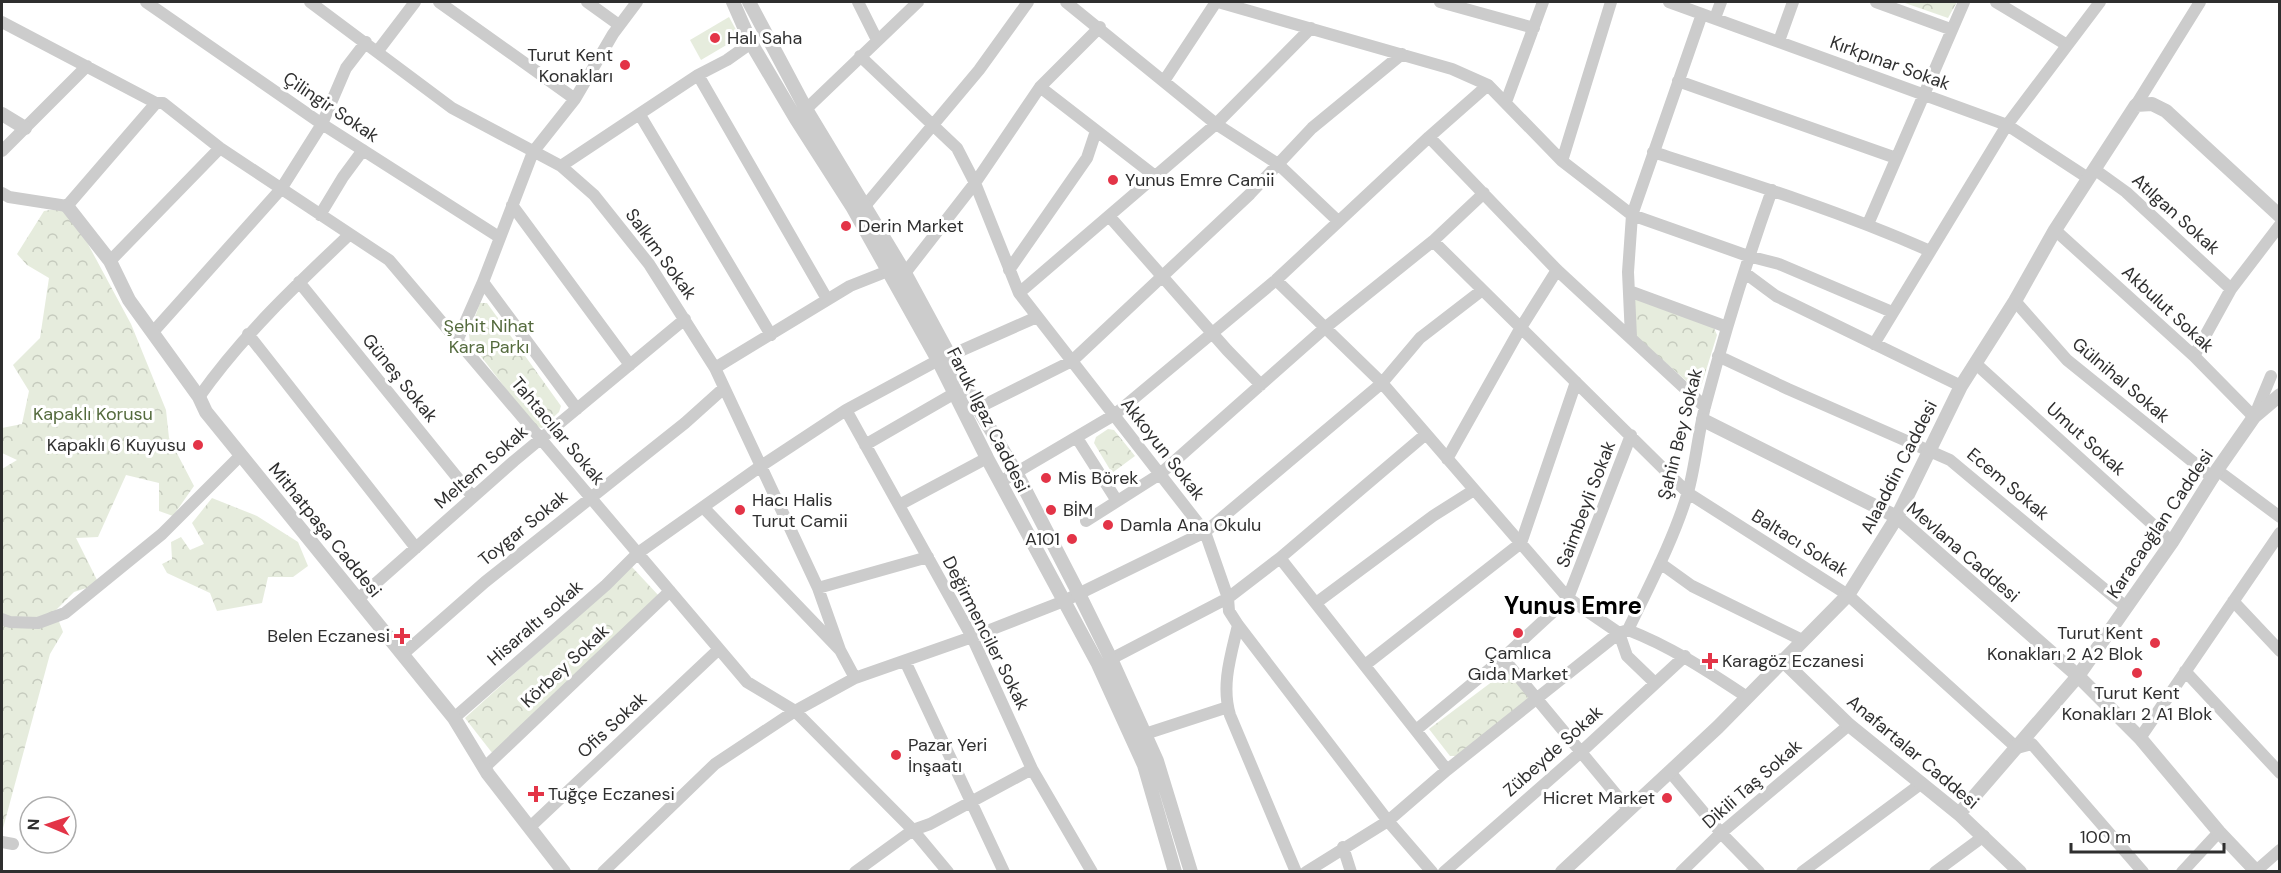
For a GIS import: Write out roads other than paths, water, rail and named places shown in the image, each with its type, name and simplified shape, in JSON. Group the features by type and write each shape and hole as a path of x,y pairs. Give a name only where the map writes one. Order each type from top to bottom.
{"street":[{"name":"Çilingir Sokak","path":"146,2 322,124 500,237"},
{"name":"Salkım Sokak","path":"310,2 452,108 561,166 594,195 650,264 715,368 818,588 840,650"},
{"path":"377,52 415,2"},
{"path":"439,2 575,99"},
{"path":"587,2 619,25"},
{"path":"458,341 533,153 575,99 619,25 637,2"},
{"name":"Faruk Ilgaz Caddesi","path":"733,2 751,43 865,206 905,273 944,358 955,393 987,458 1098,664 1144,765 1175,872"},
{"name":"Faruk Ilgaz Caddesi","path":"749,2 801,114 888,271 978,408 1017,474 1112,659 1157,761 1191,872"},
{"path":"858,2 877,40"},
{"path":"801,114 918,2"},
{"path":"865,206 931,124 979,70 1028,2"},
{"path":"1066,2 1100,27 1216,124 1278,164 1338,221"},
{"path":"1164,81 1217,2 1452,69 1488,85 1562,161 1632,215 1748,256 1779,264 1892,312"},
{"path":"1440,2 1534,28"},
{"path":"1506,102 1543,2"},
{"path":"1562,161 1611,2"},
{"name":"Kırkpınar Sokak","path":"1669,2 2007,125 2091,174"},
{"path":"1715,18 1721,2"},
{"path":"1779,41 1793,2"},
{"path":"1876,2 1950,29"},
{"path":"1868,224 1950,29 1964,2"},
{"path":"1996,2 2067,45"},
{"path":"1874,344 2007,125 2100,2"},
{"path":"2136,105 2200,2"},
{"path":"1631,337 1628,272 1632,215 1702,14"},
{"name":"Tahtacılar Sokak","path":"2,22 156,103 163,103 220,148 389,260 747,682 795,711 913,830 948,872"},
{"path":"715,368 850,286 888,271 905,273 975,183 1040,87 1100,27"},
{"path":"1019,293 1216,124 1311,28"},
{"path":"153,332 280,189 322,124 346,68 366,42"},
{"path":"561,166 698,75 727,60 751,43"},
{"path":"978,408 1072,362 1251,194 1312,129 1402,54"},
{"name":"Akkoyun Sokak","path":"860,56 957,148 975,183 1019,293 1204,532 1228,598 1229,611 1238,625 1388,821 1432,872"},
{"path":"2,151 87,66"},
{"path":"698,75 827,298"},
{"path":"1678,81 1896,158"},
{"path":"1000,482 1114,415 1276,280 1428,137 1488,85"},
{"path":"1040,87 1155,177"},
{"path":"2,193 9,197 67,206 156,103"},
{"path":"2136,105 2152,104 2166,111 2280,216"},
{"name":"Alaaddin Caddesi","path":"1562,872 1670,772 1848,595 1897,517 1960,386 2014,301 2055,230 2136,105"},
{"path":"2,114 25,128"},
{"path":"640,115 771,335"},
{"path":"1009,270 1087,158 1096,131"},
{"path":"1428,137 1557,270 1631,337 1704,413"},
{"path":"110,261 220,148"},
{"path":"320,215 363,150"},
{"path":"1653,152 1868,224 1930,251"},
{"name":"Atılgan Sokak","path":"2091,174 2126,192 2231,289"},
{"name":"Şahin Bey Sokak","path":"1306,872 1388,821 1447,770 1624,632 1660,563 1688,493 1718,356 1745,273 1748,256 1772,190"},
{"path":"1086,521 1160,474 1326,327 1433,241 1484,193"},
{"path":"512,205 630,365"},
{"name":"Mithatpaşa Caddesi","path":"67,206 110,261 129,300 199,398 206,412 454,718 485,767 564,872"},
{"path":"1109,216 1261,385"},
{"path":"2194,356 2231,289 2280,225"},
{"name":"Akbulut Sokak","path":"2055,230 2194,356 2254,417"},
{"path":"199,398 248,334 350,234"},
{"name":"Baltacı Sokak","path":"1433,241 1688,493 1848,595 2017,748 2032,744 2143,872"},
{"path":"1448,459 1520,329 1557,270"},
{"path":"1745,273 1776,296 1960,386"},
{"path":"1276,280 1382,383 1568,598 1624,632 1656,641 1685,656 1747,697"},
{"name":"Güneş Sokak","path":"299,282 473,497"},
{"path":"483,282 577,409"},
{"path":"603,872 715,764 795,711 855,678 972,638 1064,601 1204,532 1382,383 1420,338 1482,291"},
{"path":"1629,291 1727,327"},
{"name":"Gülnihal Sokak","path":"2014,301 2067,360 2215,474 2280,517"},
{"name":"Hisaraltı sokak","path":"454,718 606,585 638,553 761,466 846,410 944,358 1037,317"},
{"name":"Meltem Sokak","path":"358,599 473,497 686,319"},
{"path":"248,334 416,548"},
{"name":"Ecem Sokak","path":"1718,356 1950,460 2126,607"},
{"name":"Umut Sokak","path":"1975,363 2172,542"},
{"path":"2254,417 2271,376"},
{"path":"1365,665 1521,543 1575,382"},
{"name":"Toygar Sokak","path":"403,654 485,582 685,423 724,388"},
{"path":"865,445 955,393"},
{"name":"Karacaoğlan Caddesi","path":"1959,814 2078,676 2172,542 2254,417 2280,395"},
{"name":"Değirmenciler Sokak","path":"846,410 972,638 1032,768 1092,872"},
{"name":"Mevlana Caddesi","path":"1704,413 1897,517 2078,676 2140,738 2219,832 2257,871"},
{"path":"1112,659 1228,598 1280,558 1426,434"},
{"name":"Saimbeyli Sokak","path":"1416,730 1503,658 1568,598 1631,435"},
{"path":"1077,438 1117,501"},
{"path":"2,619 10,622 38,623 65,613 162,534 241,455"},
{"path":"899,506 987,458"},
{"path":"1316,603 1433,516 1474,490"},
{"path":"703,507 840,650 855,678"},
{"path":"2140,738 2280,533"},
{"path":"818,588 928,557"},
{"path":"1280,558 1447,770"},
{"path":"1660,563 1692,586 1802,640"},
{"name":"Körbey Sokak","path":"485,767 670,591"},
{"path":"2233,601 2280,651"},
{"path":"1238,625 1227,674 1225,698 1296,872"},
{"path":"1624,632 1627,656 1655,682"},
{"name":"Ofis Sokak","path":"530,827 719,649"},
{"name":"Zübeyde Sokak","path":"1444,872 1581,752 1685,656"},
{"path":"1503,658 1629,810"},
{"name":"Anafartalar Caddesi","path":"1782,660 1849,725 1959,814 2020,872"},
{"path":"905,662 1004,872"},
{"path":"2186,672 2280,773"},
{"path":"1145,734 1228,707"},
{"name":"Dikili Taş Sokak","path":"1681,872 1721,833 1849,725"},
{"path":"855,872 913,830 930,824 1032,768"},
{"path":"1670,772 1721,833 1759,872"},
{"path":"1802,872 1922,783"},
{"path":"2182,872 2219,832"},
{"path":"1935,872 1984,836"},
{"path":"1343,847 1351,872"},
{"path":"2257,871 2280,849"}],"place":[{"name":"Halı Saha","path":"715,38"},
{"name":"Turut Kent Konakları","path":"625,65"},
{"name":"Yunus Emre Camii","path":"1113,180"},
{"name":"Derin Market","path":"846,226"},
{"name":"Kapaklı 6 Kuyusu","path":"198,445"},
{"name":"Mis Börek","path":"1046,478"},
{"name":"Hacı Halis Turut Camii","path":"740,510"},
{"name":"BİM","path":"1051,510"},
{"name":"Damla Ana Okulu","path":"1108,525"},
{"name":"A101","path":"1072,539"},
{"name":"Çamlıca Gıda Market","path":"1518,633"},
{"name":"Belen Eczanesi","path":"402,636"},
{"name":"Turut Kent Konakları 2 A2 Blok","path":"2155,643"},
{"name":"Karagöz Eczanesi","path":"1710,661"},
{"name":"Turut Kent Konakları 2 A1 Blok","path":"2137,673"},
{"name":"Pazar Yeri İnşaatı","path":"896,755"},
{"name":"Tuğçe Eczanesi","path":"536,794"},
{"name":"Hicret Market","path":"1667,798"}],"district":[{"name":"Yunus Emre","path":"1573,606"}],"park label":[{"name":"Şehit Nihat Kara Parkı","path":"489,336"},
{"name":"Kapaklı Korusu","path":"93,414"}]}
